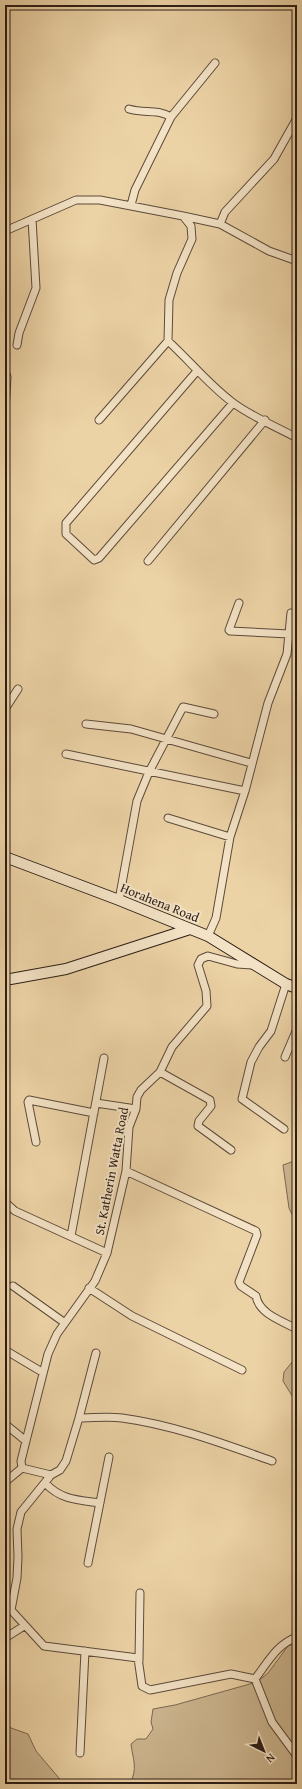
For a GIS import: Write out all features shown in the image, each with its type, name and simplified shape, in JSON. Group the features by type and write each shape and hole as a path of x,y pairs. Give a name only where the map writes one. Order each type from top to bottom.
{"street":[{"path":"131,205 136,190 171,117 215,63"},
{"path":"129,110 137,112 161,112 171,117"},
{"path":"220,224 225,212 274,159 297,118"},
{"path":"5,231 76,200 100,200 220,224 269,251 297,261"},
{"path":"99,420 168,341 169,300 177,272 192,239 190,226 183,216"},
{"path":"17,345 19,333 36,288 32,219"},
{"path":"168,341 197,371 233,403 297,438"},
{"path":"5,371 7,377 5,410"},
{"path":"197,371 66,523 66,534 94,560 100,558 233,403"},
{"path":"148,561 265,420"},
{"path":"238,603 229,630 230,631 289,634"},
{"path":"208,936 216,918 230,837 268,703 287,654 291,613 297,614"},
{"path":"5,709 18,689"},
{"path":"119,900 136,802 149,772 182,707 214,714"},
{"path":"86,724 131,729 251,763"},
{"path":"66,754 244,791"},
{"path":"168,818 230,837"},
{"name":"Horahena Road","path":"8,860 119,900 208,936 286,984 297,988"},
{"path":"5,980 66,969 190,929"},
{"name":"St. Katherin Watta Road","path":"22,1468 26,1441 42,1372 48,1354 65,1323 95,1281 107,1253 126,1172 129,1127 136,1109 140,1090 160,1072 172,1047 207,1006 206,991 198,965 201,959 208,956 237,964 256,965"},
{"path":"284,1129 242,1099 251,1062 259,1047 271,1031 286,984"},
{"path":"285,1057 297,1029"},
{"path":"71,1236 104,1058"},
{"path":"160,1072 210,1100 211,1106 199,1121 198,1126 231,1150"},
{"path":"36,1142 28,1102 29,1100 94,1113"},
{"path":"96,1104 136,1109"},
{"path":"126,1172 256,1231 257,1235 240,1282 241,1286 256,1296 257,1304 265,1312 297,1329"},
{"path":"5,1202 16,1211 107,1253"},
{"path":"13,1286 65,1323"},
{"path":"89,1288 132,1316 242,1370"},
{"path":"5,1350 42,1372"},
{"path":"96,1353 66,1461 60,1470 51,1475 21,1512 17,1529 17,1578 11,1610 24,1626 44,1646 138,1658 140,1661"},
{"path":"79,1418 121,1418 152,1424 208,1438 272,1461"},
{"path":"5,1424 26,1441"},
{"path":"88,1563 109,1457"},
{"path":"5,1482 22,1468 51,1475"},
{"path":"45,1483 55,1493 76,1500 100,1503"},
{"path":"140,1593 140,1661 142,1686 150,1690 231,1674 256,1679"},
{"path":"5,1638 24,1626"},
{"path":"256,1679 276,1651 286,1641 297,1637"},
{"path":"80,1754 85,1651"},
{"path":"256,1679 272,1722 297,1756"}],"shaded area":[{"path":"297,1160 297,1225 289,1208 283,1165"},
{"path":"297,1356 297,1404 283,1381 284,1372"},
{"path":"297,1643 297,1781 272,1784 130,1784 134,1773 134,1760 131,1744 137,1739 146,1739 153,1729 151,1722 153,1709 175,1705 257,1682 268,1673 288,1646"},
{"path":"5,1721 11,1728 28,1734 36,1751 64,1784 5,1784"}]}
